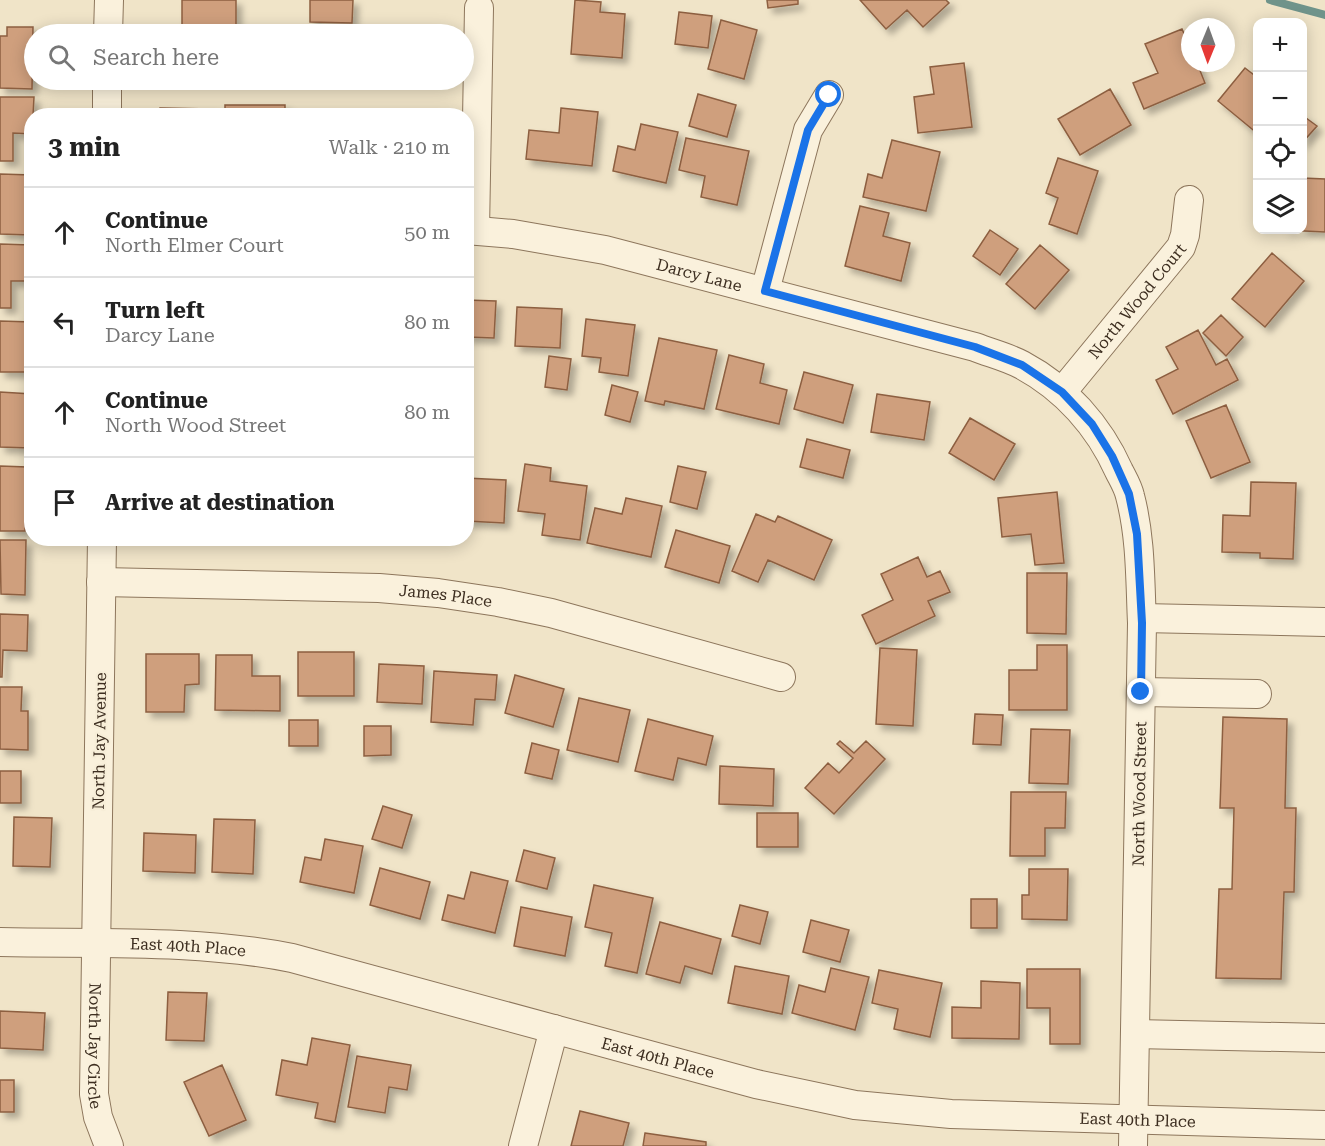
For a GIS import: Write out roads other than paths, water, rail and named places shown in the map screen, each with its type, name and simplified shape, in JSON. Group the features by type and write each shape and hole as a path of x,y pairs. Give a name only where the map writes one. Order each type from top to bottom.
{"street":[{"path":"108,24 109,0"},
{"path":"474,147 479,8"},
{"path":"107,108 108,90"},
{"path":"765,291 808,130 829,95"},
{"name":"North Wood Court","path":"1062,392 1181,247 1185,235 1189,200"},
{"name":"Darcy Lane","path":"474,230 513,234 605,250 975,347 1022,365 1062,392"},
{"name":"North Wood Street","path":"1062,392 1092,424 1112,456 1129,494 1137,534 1142,618 1133,1132"},
{"name":"North Jay Avenue","path":"96,944 102,546"},
{"name":"James Place","path":"101,582 379,588 438,593 551,613 781,677"},
{"path":"1142,618 1325,622"},
{"path":"1141,692 1257,694"},
{"name":"East 40th Place","path":"0,942 213,946 252,950 292,958 756,1084 855,1105 1133,1132 1325,1125"},
{"name":"North Jay Circle","path":"96,944 94,1094 98,1118 110,1146"},
{"path":"523,1146 554,1029"},
{"path":"1135,1034 1325,1038"}],"waterway":[{"path":"1270,0 1325,15"}]}
